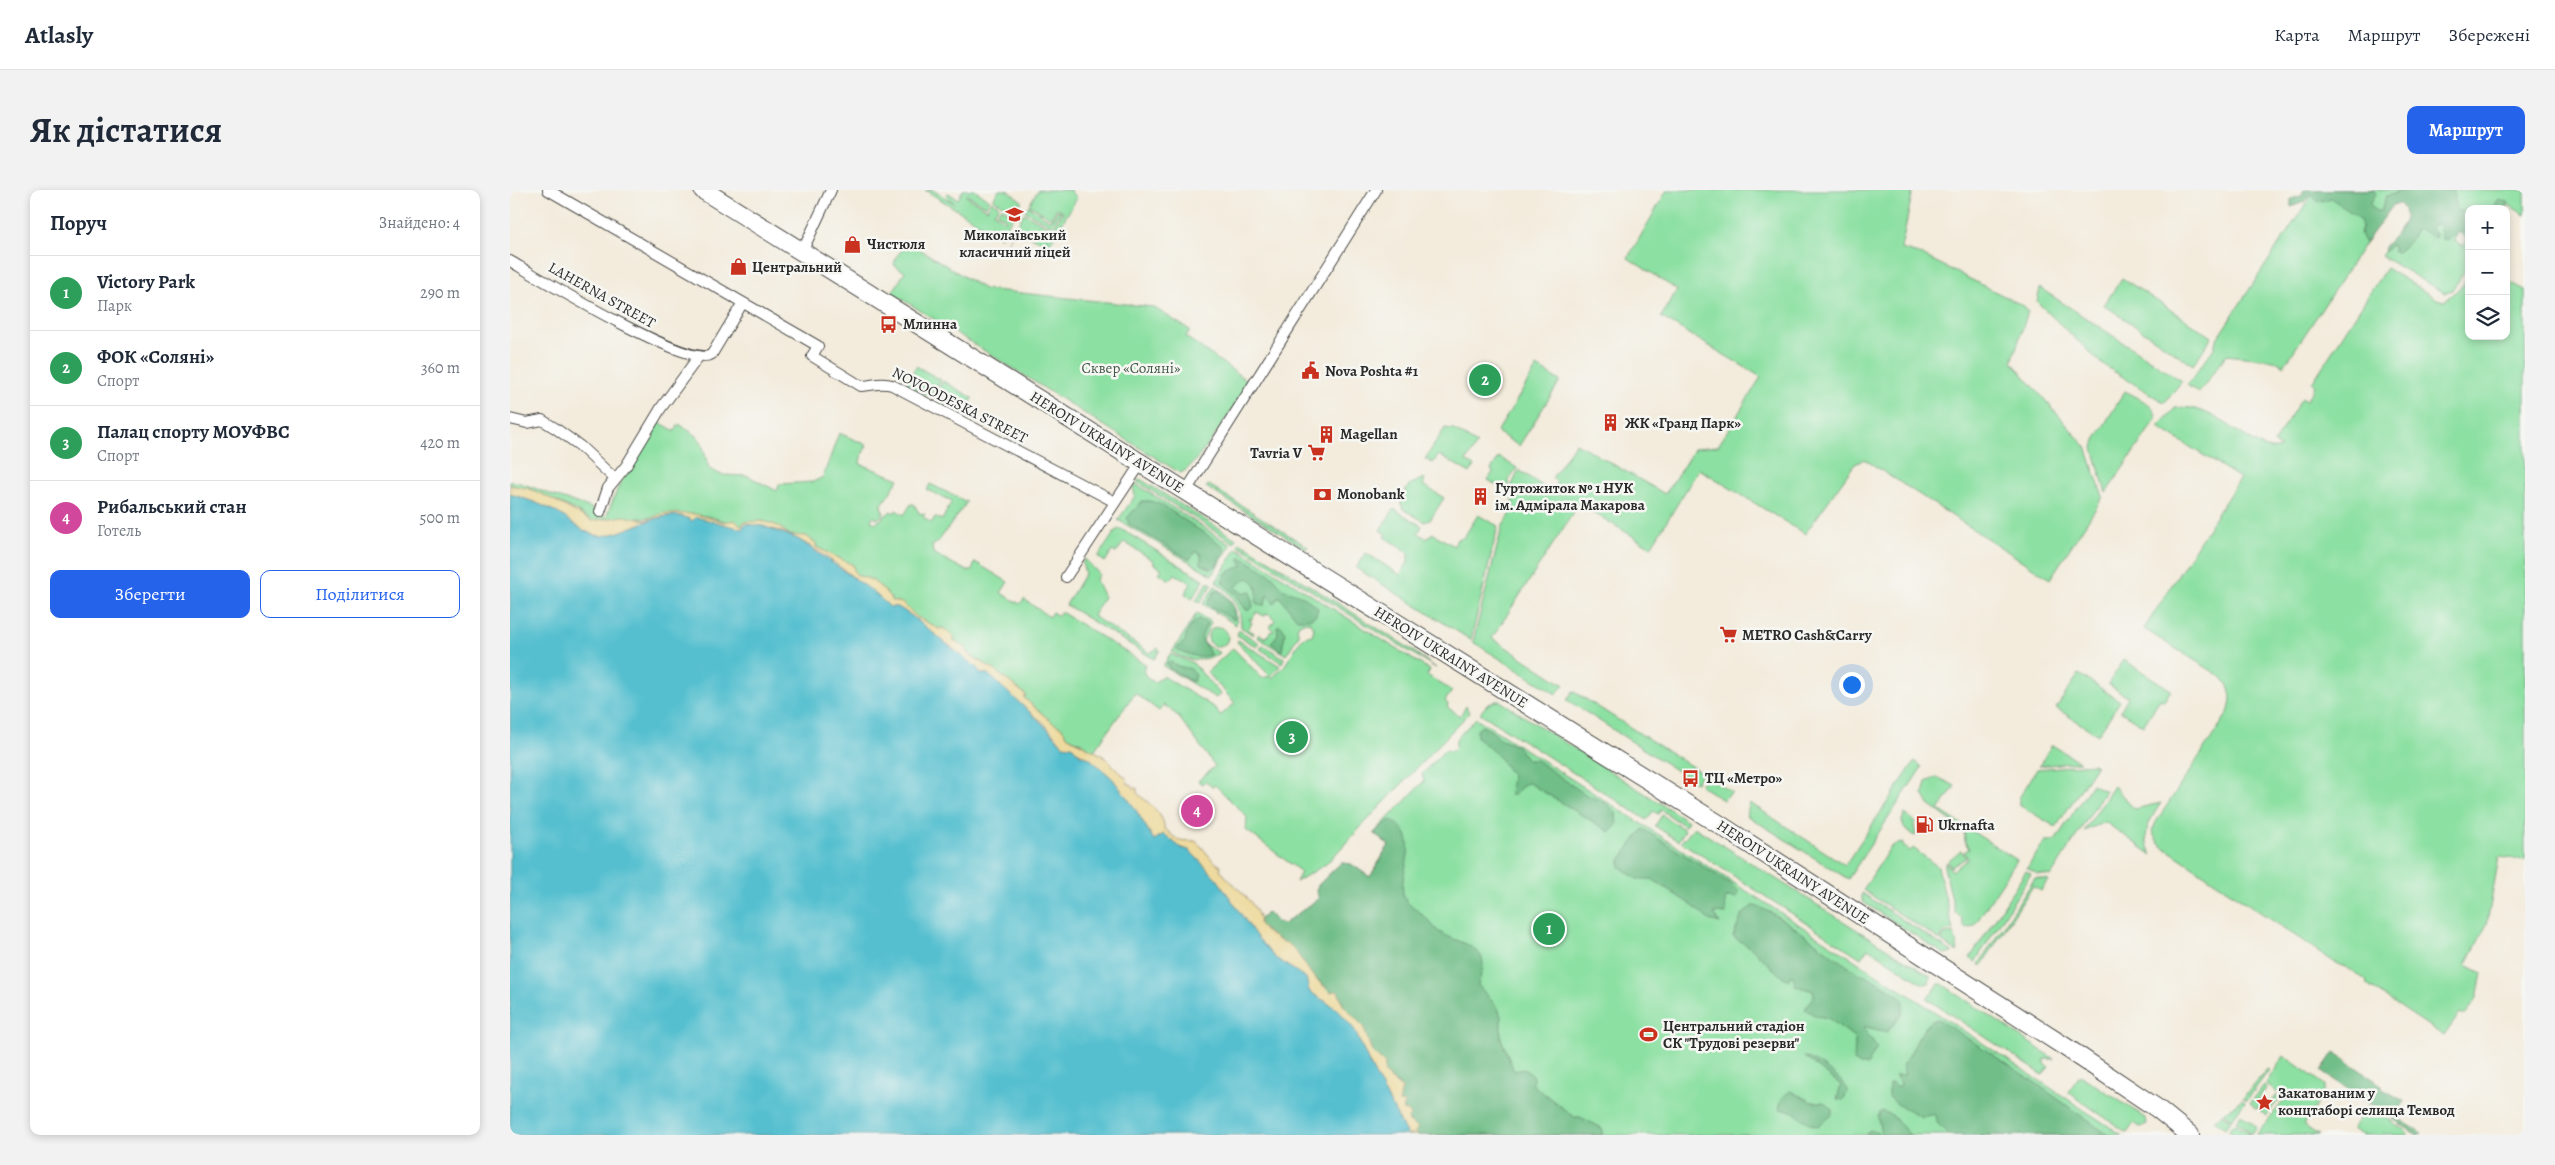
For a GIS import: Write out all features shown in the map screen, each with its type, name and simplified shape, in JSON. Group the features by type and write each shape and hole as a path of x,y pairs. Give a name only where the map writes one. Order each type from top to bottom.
{"highway":[{"name":"HEROIV UKRAINY AVENUE","path":"703,190 1717,823 2070,1050 2158,1109 2190,1135"}],"street":[{"name":"NOVOODESKA STREET","path":"548,190 742,304 818,346 812,356 861,386 868,386 881,381 892,384 1115,502"},
{"path":"802,252 831,190"},
{"path":"1186,491 1376,190"},
{"name":"LAHERNA STREET","path":"510,261 640,334 699,356"},
{"path":"600,512 608,488 638,449 661,408 699,356 705,357 712,354 742,304"},
{"path":"510,419 527,423 542,420 580,446 615,479"},
{"path":"1066,577 1141,463"}],"green space":[{"path":"925,190 933,190 955,204 946,196 948,193 958,199 963,190 974,190 990,200 986,206 966,196 987,209 992,201 999,206 994,213 1005,221 1006,219 997,213 1001,207 1010,213 1012,211 993,199 999,190 1007,190 1022,201 1001,237"},
{"path":"1038,190 1072,190 1071,192 1077,198 1049,245 1015,230 1008,242 1024,213 1051,228 1046,240 1063,212 1057,208 1051,218 1029,205"},
{"path":"1667,190 1913,190 1901,249 1922,255 2024,306 2028,311 2012,362 2086,447 2103,497 2050,579 1864,459 1854,465 1805,534 1699,469 1651,547 1579,504 1492,638 1564,685 1556,694 1473,642 1502,527 1514,509 1511,487 1519,470 1551,492 1557,482 1552,478 1576,443 1665,494 1695,448 1718,446 1761,377 1661,317 1677,290 1628,258"},
{"path":"2304,190 2373,190 2376,194 2370,204 2376,211 2381,211 2386,196 2396,193 2398,190 2452,190 2458,210 2465,213 2465,234 2461,231 2448,240 2442,239 2439,226 2434,224 2431,230 2436,234 2435,238 2420,229 2416,230 2410,241 2397,252 2393,251 2395,248 2391,245 2385,252 2384,247 2404,221 2404,210 2400,204 2394,204 2366,242 2364,242 2360,234 2362,227 2360,219 2331,198 2318,202 2311,194 2304,202 2291,207 2291,199 2301,196"},
{"path":"2315,190 2525,190 2525,215 2502,201 2500,205 2465,205 2465,237 2458,232 2454,241 2463,246 2465,242 2465,271 2452,290 2444,293 2381,256 2412,210 2395,198 2284,366 2274,360 2226,355 2199,393 2187,385 2214,348 2216,340"},
{"path":"2499,199 2509,203 2508,205 2495,205"},
{"path":"1028,206 1051,221 1058,210 1061,212 1052,226 1025,211"},
{"name":"Сквер «Соляні»","path":"908,242 984,289 1153,307 1190,330 1186,337 1249,382 1206,447 1187,469 1180,473 892,293 905,272 894,265 896,257"},
{"path":"2386,268 2437,299 2444,301 2465,283 2465,340 2510,340 2510,282 2525,290 2525,860 2499,857 2487,924 2466,965 2482,973 2477,998 2465,1015 2460,1013 2444,1036 2367,985 2366,980 2346,967 2337,964 2159,844 2152,832 2156,822 2228,713 2231,698 2227,684 2220,676 2144,629 2240,478 2158,427 2175,408 2190,408 2205,412 2260,445 2271,449 2281,448 2274,442 2302,398 2306,401 2315,385 2312,383"},
{"path":"2122,278 2212,337 2193,365 2104,305"},
{"path":"2040,288 2182,381 2165,402 2102,364 2037,302"},
{"path":"916,366 941,380 931,398 906,384"},
{"path":"1537,367 1560,381 1519,446 1497,432"},
{"path":"943,381 973,398 963,416 933,399"},
{"path":"2125,391 2150,406 2156,419 2106,493 2093,448 2095,440"},
{"path":"659,422 675,431 679,424 697,436 702,443 709,469 722,475 748,476 777,491 779,484 813,482 823,477 839,433 867,445 860,464 899,479 881,506 884,514 877,519 873,516 871,521 876,523 891,511 894,513 896,510 904,515 911,504 914,504 919,513 925,514 923,517 931,523 935,517 942,520 952,501 927,490 930,484 967,502 938,542 932,546 933,553 967,571 972,571 975,562 1008,582 1001,593 1020,604 1024,599 1049,617 1052,612 1058,616 1061,612 1145,664 1143,671 1148,679 1155,682 1163,676 1215,708 1220,716 1235,703 1207,672 1233,648 1262,678 1270,676 1237,642 1238,640 1280,666 1271,676 1272,678 1285,665 1302,638 1312,635 1314,629 1310,622 1300,623 1297,628 1299,635 1286,655 1257,637 1259,634 1266,638 1270,632 1274,631 1270,627 1275,620 1268,613 1264,616 1257,612 1252,619 1249,619 1252,623 1248,629 1254,633 1253,635 1241,627 1238,607 1235,601 1216,582 1237,548 1430,670 1427,675 1452,691 1445,701 1448,704 1447,707 1460,716 1466,706 1469,713 1326,864 1296,882 1301,872 1246,830 1247,817 1215,785 1212,787 1205,781 1202,784 1198,781 1215,766 1178,716 1164,705 1159,711 1135,693 1093,752 1084,744 1068,737 1061,727 1053,723 1024,698 1026,695 993,669 967,653 966,648 959,646 943,628 939,629 917,617 902,603 892,601 875,582 856,574 853,565 816,547 816,543 790,535 776,525 762,521 743,526 707,516 692,515 592,521 575,510 530,489 510,485 510,481 527,485 588,507 606,517 620,483"},
{"path":"1445,428 1453,429 1477,444 1466,461 1474,466 1470,473 1439,455 1433,463 1425,459"},
{"path":"1499,457 1517,468 1509,480 1509,493 1488,480 1493,472 1491,470"},
{"path":"1424,478 1423,485 1444,498 1430,520 1425,522 1403,509 1400,500 1409,485"},
{"path":"1140,479 1236,539 1234,543 1136,481"},
{"path":"1136,484 1231,545 1212,575 1118,520 1135,496 1133,487"},
{"path":"1209,485 1308,547 1306,549 1206,487"},
{"path":"1142,501 1151,501 1162,505 1222,545 1225,551 1216,566 1211,569 1201,564 1201,555 1198,552 1195,552 1190,559 1187,558 1129,524 1127,518"},
{"path":"1394,509 1422,526 1418,533 1427,539 1432,533 1454,546 1457,539 1464,537 1478,515 1498,526 1471,640 1356,568 1366,553 1400,575 1408,562 1408,552 1384,537 1386,534 1380,530"},
{"path":"1121,529 1204,580 1192,599 1185,594 1191,583 1175,574 1170,580 1159,573 1162,569 1153,563 1154,561 1124,542 1116,553 1112,551 1105,562 1098,557 1116,530"},
{"path":"1240,542 1409,648 1436,668 1238,545"},
{"path":"1241,557 1271,575 1284,590 1298,594 1310,601 1318,608 1316,615 1309,619 1297,619 1279,596 1274,604 1267,595 1265,605 1258,605 1256,602 1257,591 1255,585 1247,578 1235,587 1244,594 1248,591 1251,592 1253,607 1250,610 1246,610 1237,596 1222,582 1226,573 1243,565 1239,558"},
{"path":"1085,559 1099,574 1096,580 1104,597 1093,616 1150,653 1158,648 1160,650 1154,659 1066,605 1085,573 1082,563"},
{"path":"1208,582 1212,584 1200,603 1196,601"},
{"path":"1215,586 1232,602 1236,613 1236,625 1203,604"},
{"path":"1216,590 1229,602 1234,620 1207,604"},
{"path":"1197,613 1211,622 1204,638 1204,643 1220,653 1196,660 1184,658 1172,652"},
{"path":"1199,619 1207,623 1201,638 1211,655 1198,657 1178,651 1176,649 1185,641 1189,628"},
{"path":"1277,626 1281,626 1285,632 1282,651 1271,643 1278,634"},
{"path":"1218,627 1225,630 1228,637 1225,644 1218,647 1211,644 1208,637 1211,630"},
{"path":"1239,630 1259,643 1257,647 1237,635"},
{"path":"1263,645 1284,658 1282,663 1260,649"},
{"path":"1170,654 1193,663 1220,694 1216,698 1163,666"},
{"path":"2124,660 2171,690 2164,701 2160,699 2143,726 2120,711 2128,697 2108,684"},
{"path":"1171,662 1191,669 1196,675 1194,681 1190,681 1169,668 1167,663"},
{"path":"2079,674 2120,701 2098,735 2056,708"},
{"path":"1573,691 1702,773 1696,783 1567,700"},
{"path":"1500,701 1688,821 1685,826 1661,810 1658,814 1653,811 1647,820 1480,713 1487,705"},
{"path":"1476,718 1920,1002 2122,1135 1407,1135 1394,1109 1284,924 1319,898 1316,891 1319,884 1341,863 1351,864 1370,877 1389,845 1374,833 1424,781 1422,774 1445,750 1452,751 1456,747 1456,739"},
{"path":"1482,726 1493,732 1499,739 1517,746 1527,760 1536,760 1585,794 1606,803 1616,813 1617,825 1610,832 1529,783 1524,784 1514,795 1510,795 1512,775 1498,756 1477,737 1477,730"},
{"path":"2052,745 2080,762 2039,766"},
{"path":"1915,761 1922,767 1848,879 1746,815 1750,803 1845,865"},
{"path":"2093,764 2096,766 2056,827 2019,805 2019,798 2037,769"},
{"path":"1706,776 1732,792 1723,800 1700,785"},
{"path":"1937,777 1955,786 1939,810 2017,860 1974,926 1964,928 1961,918 1955,912 1944,867 1946,862 1952,871 1968,859 1964,852 1969,849 1965,842 1964,830 1929,805 1923,794 1926,782"},
{"path":"2092,784 2105,791 2051,876 2037,874 2027,868 2045,841 2055,841"},
{"path":"2114,786 2134,809 2161,803 2150,822 2146,835 2148,848 2152,855 2105,822 2084,831"},
{"path":"1905,814 1916,822 1914,826 1916,836 1908,832 1903,826 1902,820"},
{"path":"1662,815 1685,830 1678,841 1655,826"},
{"path":"1390,820 1402,828 1407,838 1408,848 1403,893 1407,902 1438,931 1467,944 1481,956 1483,967 1478,985 1498,1008 1501,1016 1501,1038 1514,1071 1524,1069 1533,1076 1533,1085 1574,1117 1580,1117 1602,1128 1602,1135 1417,1135 1415,1131 1417,1128 1409,1122 1408,1117 1410,1116 1399,1102 1399,1084 1389,1078 1384,1072 1385,1064 1371,1052 1364,1033 1343,1005 1342,999 1312,975 1294,949 1265,931 1259,924 1260,919 1268,912 1277,922 1284,924 1319,898 1316,891 1319,884 1341,863 1351,864 1370,877 1389,845 1374,833"},
{"path":"1694,827 1930,976 1929,983 1923,984 1868,948 1861,958 1681,842"},
{"path":"1643,829 1731,884 1739,892 1737,898 1728,897 1725,899 1726,914 1714,913 1720,923 1709,920 1693,906 1652,879 1637,879 1620,867 1620,860"},
{"path":"1903,843 1903,846 1910,851 1913,848 1938,867 1953,930 1944,932 1940,940 1863,890 1889,849 1894,845"},
{"path":"1961,850 1966,858 1951,867 1948,861"},
{"path":"2026,871 2031,874 1975,962 1970,958"},
{"path":"2035,878 2048,880 2041,891 2033,886 2006,927 2004,926"},
{"path":"1862,893 1952,953 1944,954 1866,904 1862,901"},
{"path":"1752,906 1772,913 1849,967 1892,990 1904,1001 1902,1014 1887,1032 1863,1028 1877,1047 1867,1065 1860,1065 1854,1061 1854,1037 1828,1018 1816,1016 1805,1009 1814,996 1813,991 1796,986 1793,976 1790,976 1789,980 1780,975 1750,947 1733,937 1742,915"},
{"path":"2003,927 2005,929 1981,966 1979,964"},
{"path":"1954,933 1957,952 1941,941 1945,934"},
{"path":"1939,984 1942,984 2054,1059 2045,1059 2045,1064 2049,1067 2043,1075 1927,999"},
{"path":"1938,1019 2033,1081 2108,1135 1949,1135 1938,1124 1934,1114 1922,1117 1897,1104 1889,1097 1889,1084 1892,1083 1897,1087 1900,1086 1901,1083 1895,1076 1905,1075 1902,1065 1922,1032 1932,1021"},
{"path":"2334,1052 2383,1086 2381,1088 2404,1101 2394,1116 2422,1133 2417,1135 2321,1071"},
{"path":"2284,1056 2325,1085 2323,1096 2303,1125 2318,1135 2256,1135 2285,1099 2266,1083"},
{"path":"1804,1057 1821,1066 1842,1082 1848,1091 1843,1100 1837,1099 1841,1085"},
{"path":"2267,1069 2269,1070 2247,1100 2243,1098"},
{"path":"2080,1075 2146,1118 2147,1124 2140,1127 2134,1123 2127,1133 2068,1092"},
{"path":"2264,1085 2267,1087 2258,1100 2262,1103 2257,1109 2250,1103"},
{"path":"1790,1091 1812,1102 1824,1102 1832,1110 1832,1115 1818,1126 1810,1124 1792,1111 1779,1109 1782,1098"},
{"path":"2277,1095 2280,1098 2266,1116 2259,1110 2263,1105 2268,1107"},
{"path":"2242,1099 2245,1102 2232,1119 2224,1113"},
{"path":"2367,1106 2405,1130 2408,1135 2362,1135 2352,1129"},
{"path":"1881,1111 1892,1115 1910,1135 1866,1135 1870,1130 1881,1134 1878,1117"},
{"path":"2222,1114 2231,1120 2225,1128 2214,1120"},
{"path":"2241,1114 2257,1127 2252,1133 2236,1121"},
{"path":"2234,1123 2250,1133 2250,1135 2236,1135 2228,1130"}],"sand":[{"path":"510,485 530,489 592,521 624,516 646,520 664,513 695,514 724,522 734,520 742,526 744,522 762,521 776,525 790,535 764,527 745,524 743,529 711,521 692,521 682,516 671,515 646,521 610,535 600,536 583,530 561,515 510,494"},
{"path":"790,535 806,536 816,543 816,547 853,565 856,574 875,582 892,601 902,603 917,617 939,629 943,628 954,636 954,641 966,648 967,653 993,669 1026,695 1024,698 1053,723 1061,727 1068,737 1102,755 1126,778 1128,784 1137,788 1137,793 1158,813 1164,828 1173,836 1184,841 1195,841 1202,847 1221,866 1220,870 1251,903 1259,917 1259,924 1265,931 1294,949 1312,975 1330,992 1338,991 1343,1005 1363,1026 1372,1052 1385,1064 1384,1072 1402,1088 1399,1102 1405,1103 1403,1110 1408,1111 1411,1115 1408,1118 1409,1122 1418,1128 1415,1132 1417,1135 1407,1135 1370,1065 1354,1029 1326,1001 1317,998 1309,991 1306,978 1274,957 1256,936 1217,879 1189,850 1181,848 1164,834 1154,840 1134,807 1112,778 1089,758 1063,745 1043,722 1020,705 988,674 980,674 978,669 912,616 898,607 890,607 820,552"}],"water":[{"path":"510,494 550,509 583,530 600,536 610,535 646,522 671,516 682,516 692,521 696,517 742,529 745,524 763,526 798,539 871,590 890,607 898,607 912,616 978,669 980,674 988,674 1036,717 1063,745 1072,746 1080,755 1089,758 1112,778 1134,807 1154,840 1164,834 1181,848 1189,850 1217,879 1256,936 1274,957 1306,978 1309,991 1338,1010 1354,1029 1370,1065 1407,1135 510,1135"}],"place":[{"name":"Миколаївський класичний ліцей","path":"1015,214"},
{"name":"Чистюля","path":"853,244"},
{"name":"Центральний","path":"738,267"},
{"name":"Млинна","path":"889,324"},
{"name":"Nova Poshta #1","path":"1311,371"},
{"name":"ФОК «Соляні»","path":"1485,380"},
{"name":"ЖК «Гранд Парк»","path":"1611,423"},
{"name":"Magellan","path":"1326,434"},
{"name":"Tavria V","path":"1316,453"},
{"name":"Monobank","path":"1323,494"},
{"name":"Гуртожиток № 1 НУК ім. Адмірала Макарова","path":"1481,497"},
{"name":"METRO Cash&Carry","path":"1728,635"},
{"name":"Палац спорту МОУФВС","path":"1292,737"},
{"name":"ТЦ «Метро»","path":"1691,778"},
{"name":"Рибальський стан","path":"1197,811"},
{"name":"Ukrnafta","path":"1924,825"},
{"name":"Victory Park","path":"1549,929"},
{"name":"Центральний стадіон СК \"Трудові резерви\"","path":"1649,1035"},
{"name":"Закатованим у концтаборі селища Темвод","path":"2264,1102"}]}
